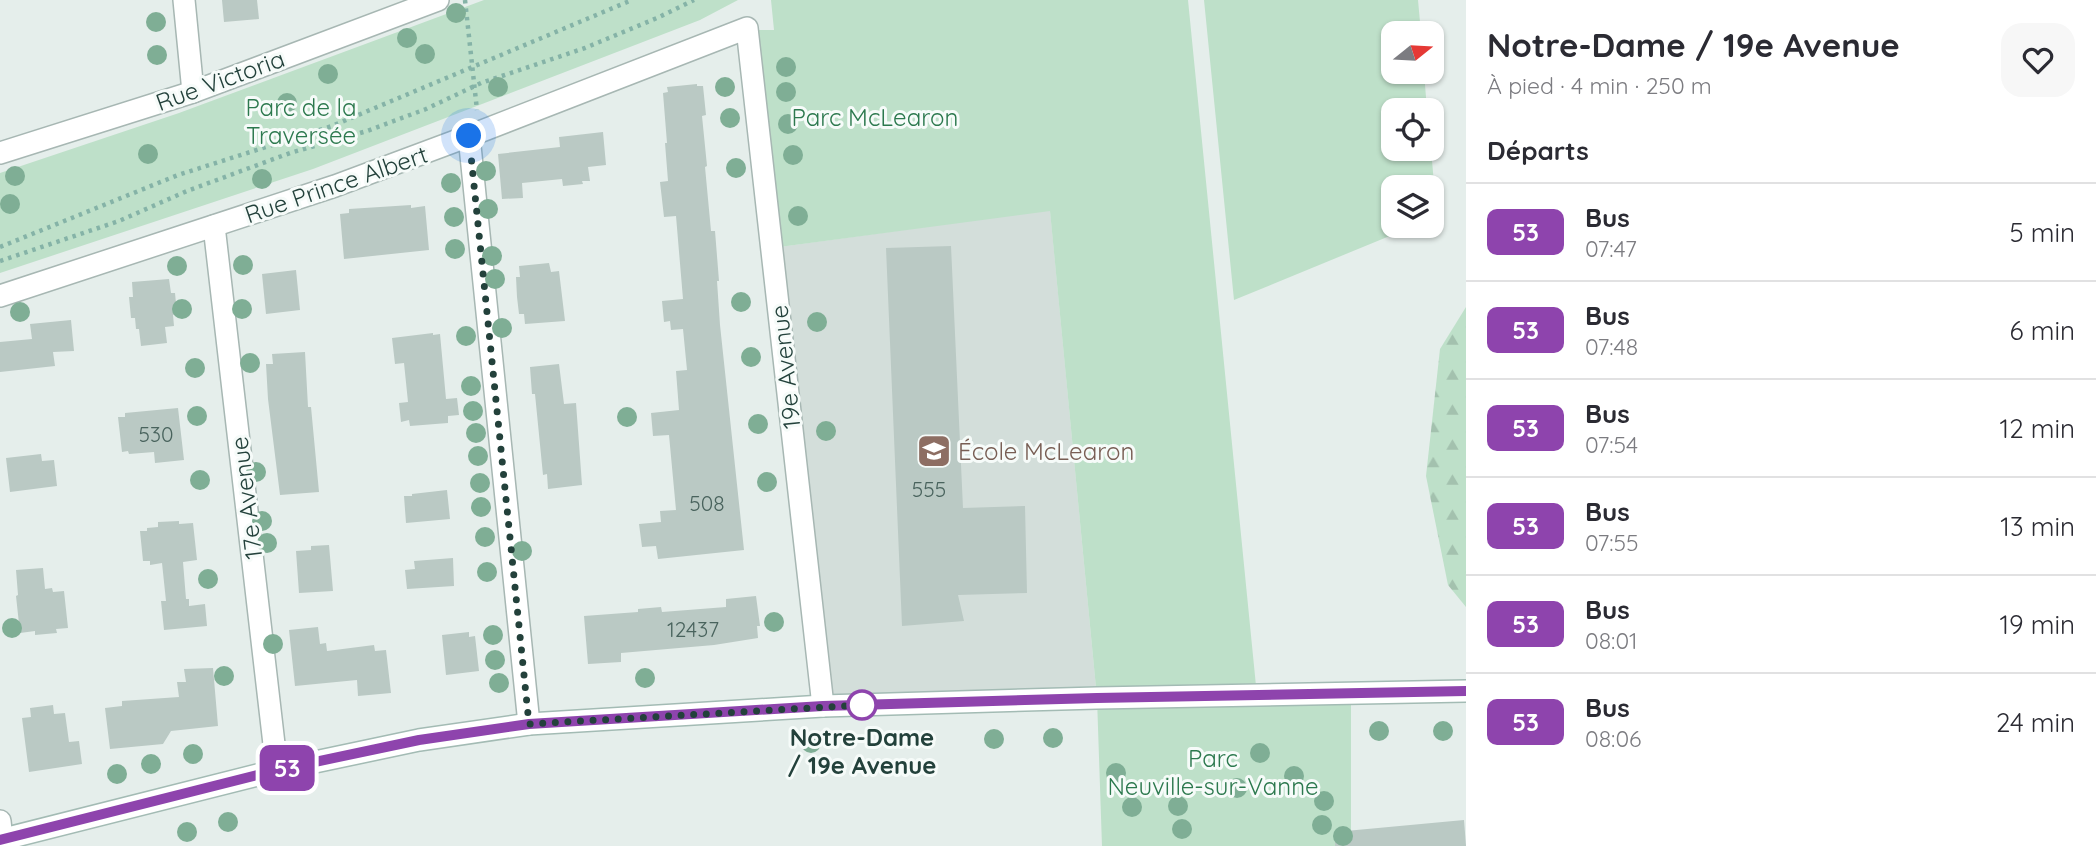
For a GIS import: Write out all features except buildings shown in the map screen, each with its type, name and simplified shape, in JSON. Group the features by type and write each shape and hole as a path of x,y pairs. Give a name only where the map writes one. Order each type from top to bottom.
{"street":[{"path":"184,0 193,92"},
{"name":"Rue Victoria","path":"0,153 193,92 438,0"},
{"name":"Rue Prince Albert","path":"0,296 335,186 747,28"},
{"name":"19e Avenue","path":"747,28 823,706"},
{"path":"474,134 529,724"},
{"name":"17e Avenue","path":"214,226 277,770"},
{"path":"1,834 419,740 529,724 823,706 1466,691"}],"path":[{"path":"465,0 474,86 474,134"},
{"path":"0,247 178,175 332,125 632,0"},
{"path":"0,261 119,221 187,191 290,153 367,131 474,86 585,48 694,0"}],"shaded area":[{"name":"École McLearon","path":"1050,210 1097,698 823,706 772,248"}],"green space":[{"name":"Parc de la Traversée","path":"484,0 738,0 700,20 313,169 0,273 0,173 179,113"},
{"name":"Parc McLearon","path":"771,0 1188,0 1257,696 1351,695 1351,846 1102,846 1097,698 1050,211 772,248 748,30 774,30"},
{"path":"1204,0 1418,0 1420,21 1381,21 1381,84 1425,84 1426,98 1381,98 1381,161 1432,161 1433,175 1381,175 1381,238 1385,238 1234,300"},
{"path":"1466,307 1466,607 1448,585 1426,476 1440,349"}],"bus line":[{"name":"53","path":"0,840 277,770 419,740 529,724 823,706 1466,691"}],"place":[{"name":"École McLearon","path":"934,451"},
{"name":"Notre-Dame / 19e Avenue","path":"862,705"}],"route":[{"path":"469,136 529,724 862,705"}],"park label":[{"name":"Parc Neuville-sur-Vanne","path":"1213,772"}]}
